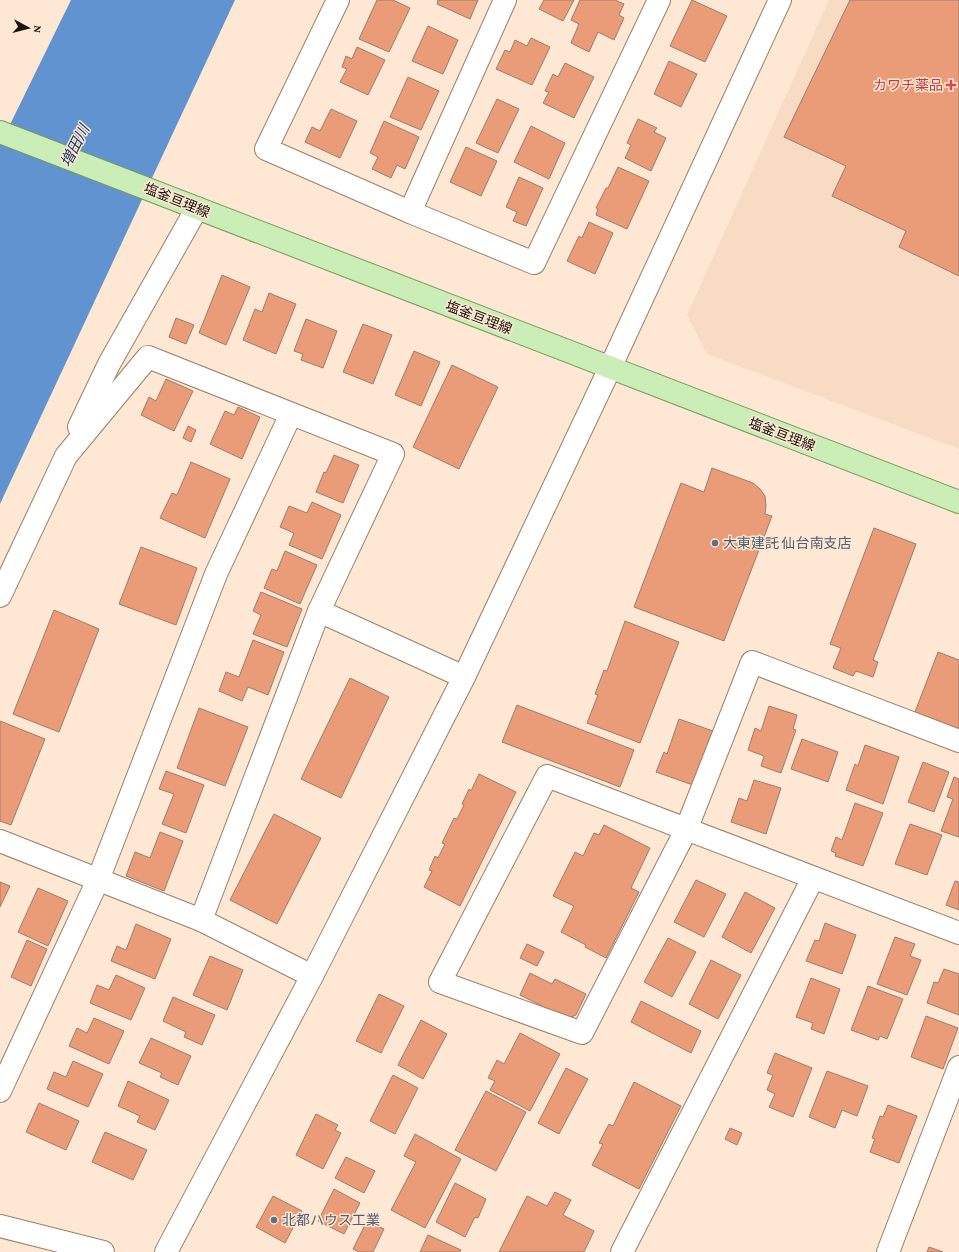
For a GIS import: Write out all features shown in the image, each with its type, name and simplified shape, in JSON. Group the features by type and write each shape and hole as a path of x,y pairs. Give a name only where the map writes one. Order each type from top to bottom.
{"main road":[{"name":"塩釜亘理線","path":"0,132 959,502"}],"street":[{"path":"338,0 266,149 534,264 659,0"},
{"path":"410,212 505,0"},
{"path":"166,1252 312,976 464,677 610,368 780,0"},
{"path":"0,596 109,364 191,206"},
{"path":"66,456 148,356 393,454 319,611 201,920"},
{"path":"0,1090 98,880 216,574 291,414"},
{"path":"319,611 464,677"},
{"path":"959,741 752,662 686,830 582,1033 440,982 547,776 686,830 959,933"},
{"path":"0,841 201,920 312,976"},
{"path":"622,1252 813,878"},
{"path":"888,1252 959,1067"},
{"path":"0,1226 103,1252"}],"shaded area":[{"path":"829,0 959,0 959,449 707,354 687,315"}],"water":[{"name":"増田川","path":"71,0 235,0 0,504 0,145"}],"building":[{"path":"377,0 393,0 410,8 389,52 359,39"},
{"path":"438,0 478,0 470,19 437,4"},
{"path":"544,0 574,0 563,21 539,9"},
{"path":"580,0 615,0 624,4 619,15 624,18 614,40 598,32 589,52 571,43 579,24 571,20"},
{"path":"692,0 727,16 705,62 670,46"},
{"path":"850,0 959,0 959,276 899,247 906,231 832,196 846,166 784,137"},
{"path":"428,26 458,40 443,74 412,61"},
{"path":"531,38 550,47 532,85 496,69 505,50 510,52 515,40 527,46"},
{"path":"357,47 385,60 368,95 340,82 347,69 342,67 346,56 352,59"},
{"path":"669,61 697,74 681,107 654,94"},
{"path":"565,63 594,77 574,118 543,103 549,92 545,91 553,74 558,77"},
{"path":"408,77 439,91 421,130 390,117"},
{"path":"497,99 519,109 498,153 476,143"},
{"path":"331,109 357,121 340,158 305,142 312,127 320,131"},
{"path":"638,119 657,128 654,132 666,138 651,171 625,158 631,145 627,143"},
{"path":"384,121 419,137 405,169 397,165 391,178 372,169 378,157 370,153"},
{"path":"531,126 565,143 549,179 514,162"},
{"path":"466,147 497,161 481,196 450,182"},
{"path":"618,167 649,181 627,229 596,215 598,209 596,208"},
{"path":"519,177 543,188 526,226 513,221 517,212 506,207"},
{"path":"589,222 613,233 595,274 567,261 579,236 582,238"},
{"path":"222,275 250,287 226,345 199,333"},
{"path":"269,293 296,304 276,354 243,340 255,309 262,312"},
{"path":"176,318 194,325 186,344 169,337"},
{"path":"306,319 337,331 323,368 301,360 303,354 294,351"},
{"path":"363,324 392,335 373,384 343,372"},
{"path":"414,351 440,362 421,406 395,395"},
{"path":"452,365 498,387 459,469 413,447"},
{"path":"166,379 193,391 174,431 141,415 149,397 156,401"},
{"path":"238,407 260,417 242,459 210,444 225,411 234,415"},
{"path":"188,426 196,430 191,442 183,438"},
{"path":"334,455 359,465 343,503 316,492 324,472 326,473"},
{"path":"191,462 230,479 205,538 160,518 172,493 177,495"},
{"path":"712,468 753,483 765,496 765,514 772,516 724,641 634,607 681,483 704,492"},
{"path":"312,502 341,515 322,559 289,545 294,533 280,527 289,506 307,513"},
{"path":"874,528 916,544 873,660 878,662 873,677 856,671 853,676 833,668 841,648 830,644"},
{"path":"141,547 197,568 176,625 119,604"},
{"path":"285,551 317,565 300,604 264,588 272,569 277,571"},
{"path":"261,592 302,609 287,647 253,634 261,615 253,611"},
{"path":"54,610 99,629 59,732 13,714"},
{"path":"625,621 679,642 640,743 587,723 598,695 595,694 604,670 607,671"},
{"path":"253,640 284,652 268,695 248,687 242,701 219,691 226,672 239,677"},
{"path":"938,652 959,660 959,729 915,712"},
{"path":"350,678 389,697 341,798 301,779"},
{"path":"517,705 634,750 620,787 502,742"},
{"path":"769,706 797,715 793,729 796,730 781,773 761,766 764,756 748,750 755,728 761,731"},
{"path":"199,708 248,727 225,786 177,768"},
{"path":"679,719 713,731 693,785 656,772 664,752 667,754"},
{"path":"0,721 45,739 11,825 0,821"},
{"path":"802,739 838,752 828,782 791,769"},
{"path":"865,745 899,757 883,804 846,790 855,764 858,766"},
{"path":"923,762 949,772 934,812 908,802"},
{"path":"166,771 204,785 186,833 162,824 174,794 159,789"},
{"path":"479,774 516,792 460,906 424,887 432,871 429,870 435,856 438,858 445,844 442,843 454,818 457,819 464,805 462,804 469,789 471,791"},
{"path":"954,777 959,779 959,837 941,831 953,799 947,797"},
{"path":"754,780 781,788 766,834 731,822 739,798 747,801"},
{"path":"855,803 883,813 863,866 835,856 836,853 831,851 836,837 842,840"},
{"path":"274,814 321,838 277,924 230,900"},
{"path":"910,824 942,835 927,875 895,864"},
{"path":"604,825 650,848 631,888 639,892 606,958 585,947 586,945 561,932 574,906 553,896 575,852 583,856 594,833 599,835"},
{"path":"160,832 183,841 164,891 126,876 135,852 150,858"},
{"path":"696,880 726,894 704,937 674,922"},
{"path":"955,881 959,882 959,910 946,905"},
{"path":"0,882 10,886 0,907"},
{"path":"38,888 68,901 48,946 18,932"},
{"path":"745,892 775,908 751,953 722,937"},
{"path":"825,923 856,935 842,974 806,961 815,940 819,941"},
{"path":"136,924 171,939 155,979 111,961 117,946 126,950"},
{"path":"895,937 915,944 910,956 921,960 907,995 877,984"},
{"path":"668,938 696,952 672,997 644,982"},
{"path":"27,940 47,949 31,986 11,977"},
{"path":"527,944 544,952 537,966 520,958"},
{"path":"210,956 243,970 227,1010 193,995"},
{"path":"711,960 741,975 718,1019 689,1004"},
{"path":"944,969 959,974 959,1015 927,1003 934,982 938,983"},
{"path":"530,973 552,984 555,979 586,994 576,1015 562,1021 540,1011 542,1006 520,995"},
{"path":"116,975 145,988 131,1020 90,1003 97,985 109,990"},
{"path":"811,978 840,989 824,1034 811,1029 813,1023 796,1017"},
{"path":"868,986 903,999 887,1039 880,1036 878,1040 851,1030"},
{"path":"379,994 404,1006 381,1053 356,1041"},
{"path":"173,997 215,1015 202,1045 184,1037 186,1032 163,1021"},
{"path":"641,1001 701,1031 691,1053 631,1022"},
{"path":"926,1016 958,1028 943,1069 911,1057"},
{"path":"94,1018 124,1031 109,1064 69,1046 77,1028 87,1033"},
{"path":"421,1020 447,1034 423,1079 398,1065"},
{"path":"520,1033 560,1054 530,1111 490,1090 495,1081 488,1078 497,1060 504,1064"},
{"path":"151,1038 191,1056 178,1085 160,1077 162,1073 139,1063"},
{"path":"775,1053 812,1068 793,1117 769,1107 775,1094 767,1090 773,1075 767,1073"},
{"path":"73,1061 103,1074 88,1107 47,1089 54,1072 66,1077"},
{"path":"566,1068 588,1079 559,1134 538,1123"},
{"path":"827,1071 868,1086 857,1116 842,1110 835,1128 809,1117"},
{"path":"393,1075 418,1088 395,1134 370,1121"},
{"path":"128,1081 169,1100 155,1130 137,1122 140,1116 118,1106"},
{"path":"634,1082 681,1106 639,1189 592,1165 603,1144 599,1143 609,1124 613,1126"},
{"path":"486,1091 526,1112 496,1171 455,1150"},
{"path":"39,1103 79,1121 66,1150 26,1132"},
{"path":"888,1105 917,1116 899,1163 870,1152 875,1139 872,1138 880,1116 883,1117"},
{"path":"316,1114 338,1125 335,1130 341,1133 323,1169 296,1155"},
{"path":"730,1128 742,1133 737,1145 725,1139"},
{"path":"105,1132 147,1150 133,1180 92,1162"},
{"path":"415,1134 461,1159 425,1228 391,1210 416,1162 404,1156"},
{"path":"346,1157 375,1171 364,1193 335,1178"},
{"path":"455,1183 486,1199 478,1218 475,1217 465,1237 436,1222"},
{"path":"334,1189 360,1203 344,1234 318,1221"},
{"path":"555,1192 571,1200 563,1215 594,1231 584,1252 499,1252 527,1196 547,1206"},
{"path":"273,1196 302,1211 285,1243 256,1227"},
{"path":"367,1221 384,1229 373,1252 359,1252 353,1249"},
{"path":"428,1235 461,1250 460,1252 420,1252"},
{"path":"929,1247 943,1252 927,1252"}],"place":[{"name":"カワチ薬品","path":"951,85"},
{"name":"大東建託 仙台南支店","path":"715,543"},
{"name":"北都ハウス工業","path":"274,1220"}]}
